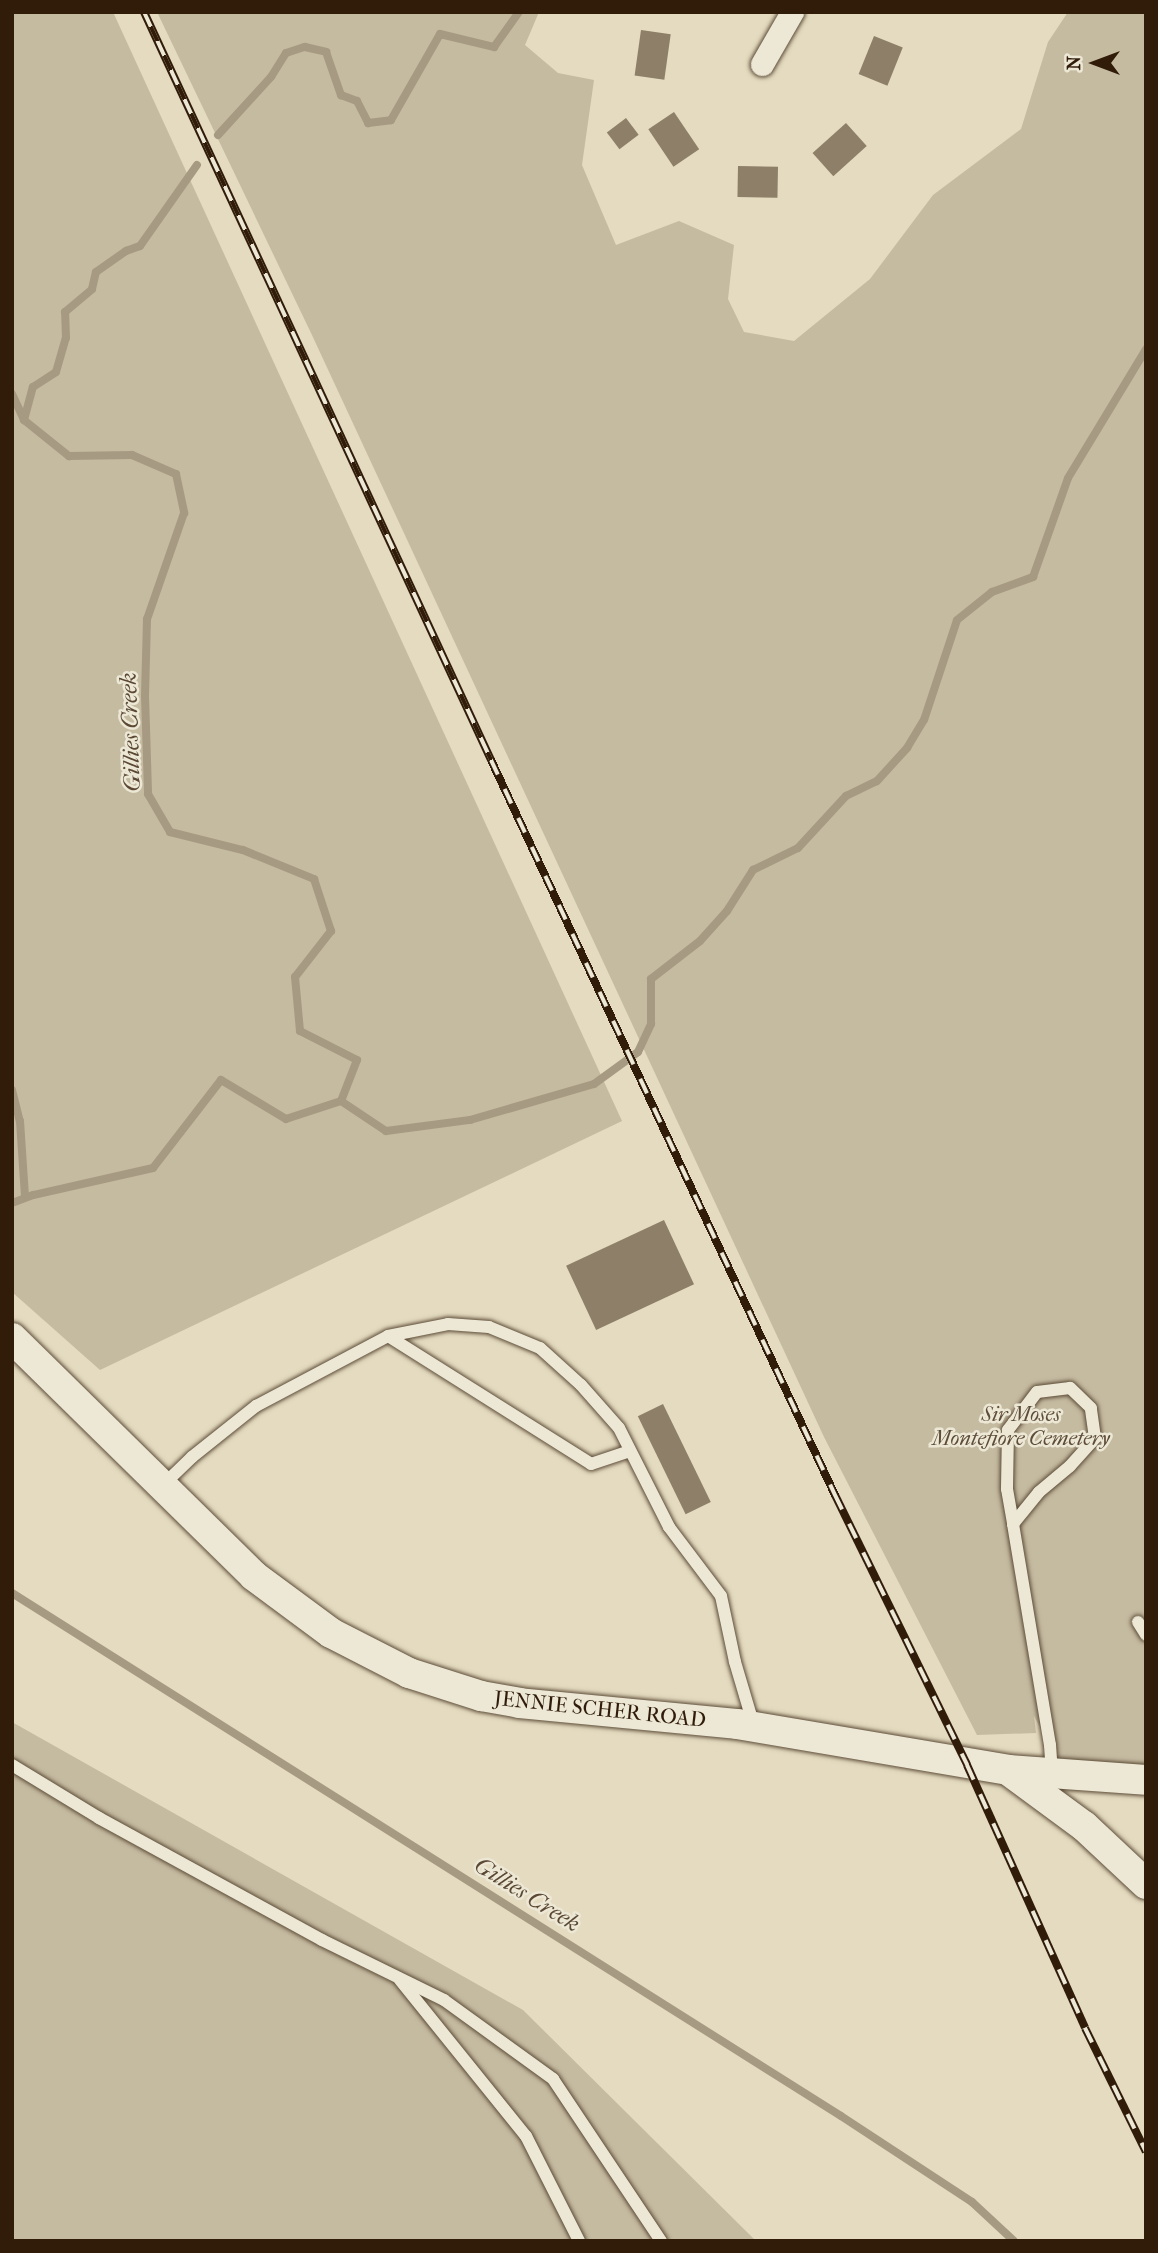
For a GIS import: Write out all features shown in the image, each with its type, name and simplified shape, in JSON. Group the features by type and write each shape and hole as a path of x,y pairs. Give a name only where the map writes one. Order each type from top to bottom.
{"street":[{"path":"762,64 792,12"},
{"name":"JENNIE SCHER ROAD","path":"12,1338 254,1576 297,1610 341,1639 409,1673 481,1696 519,1703 755,1727 1008,1770 1146,1780"},
{"path":"1008,1770 1084,1826 1146,1884"}],"lane":[{"path":"162,1486 192,1457 256,1406 388,1336 448,1324 489,1327 540,1348 581,1385 619,1428 669,1527 721,1597 735,1662 755,1727"},
{"path":"388,1336 591,1464 630,1451"},
{"path":"1013,1524 1039,1492 1070,1466 1095,1438 1091,1408 1070,1388 1037,1392 1008,1430 1007,1489 1050,1745 1052,1774"},
{"path":"1138,1622 1146,1636"},
{"path":"12,1765 122,1831 444,2000 552,2079 661,2241"},
{"path":"398,1977 526,2136 579,2241"}],"green space":[{"path":"12,12 113,12 622,1121 100,1370 12,1292"},
{"name":"Sir Moses Montefiore Cemetery","path":"157,12 539,12 525,45 558,73 594,80 582,165 616,245 679,221 734,245 728,299 744,332 794,341 870,279 933,195 1021,129 1048,42 1068,12 1146,12 1146,1771 1060,1764 1034,1716 1036,1733 977,1735 824,1437 311,333"},
{"path":"12,1722 523,2010 756,2241 12,2241"}],"building":[{"path":"641,30 671,34 664,80 635,76"},
{"path":"874,36 903,48 887,86 859,74"},
{"path":"674,112 699,149 673,167 648,129"},
{"path":"626,118 639,135 619,149 607,132"},
{"path":"846,123 867,146 833,176 813,153"},
{"path":"738,166 778,167 777,198 737,197"},
{"path":"664,1220 694,1284 596,1330 566,1266"},
{"path":"663,1404 711,1502 686,1514 638,1416"}],"waterway":[{"path":"218,135 271,77 286,53 305,47 326,52 341,95 357,101 368,123 391,120 440,34 494,47 519,12"},
{"path":"24,420 33,387 56,372 66,338 65,312 92,289 96,272 126,251 140,246 197,165"},
{"path":"341,1101 386,1131 470,1120 594,1084 638,1052 651,1024 651,979 700,941 727,911 753,870 798,848 846,796 877,781 907,748 924,720 957,620 992,592 1033,577 1068,478 1146,349"},
{"name":"Gillies Creek","path":"12,394 24,420 69,456 132,455 176,474 184,513 147,619 145,696 148,794 170,832 243,850 314,879 331,931 295,977 300,1031 357,1060 341,1101 286,1119 221,1080 153,1168 33,1195 12,1203"},
{"path":"12,1090 20,1121 25,1197"},
{"name":"Gillies Creek","path":"12,1593 841,2116 972,2202 1014,2241"}],"railway":[{"path":"144,12 835,1495 967,1765 1085,2028 1146,2152"}]}
